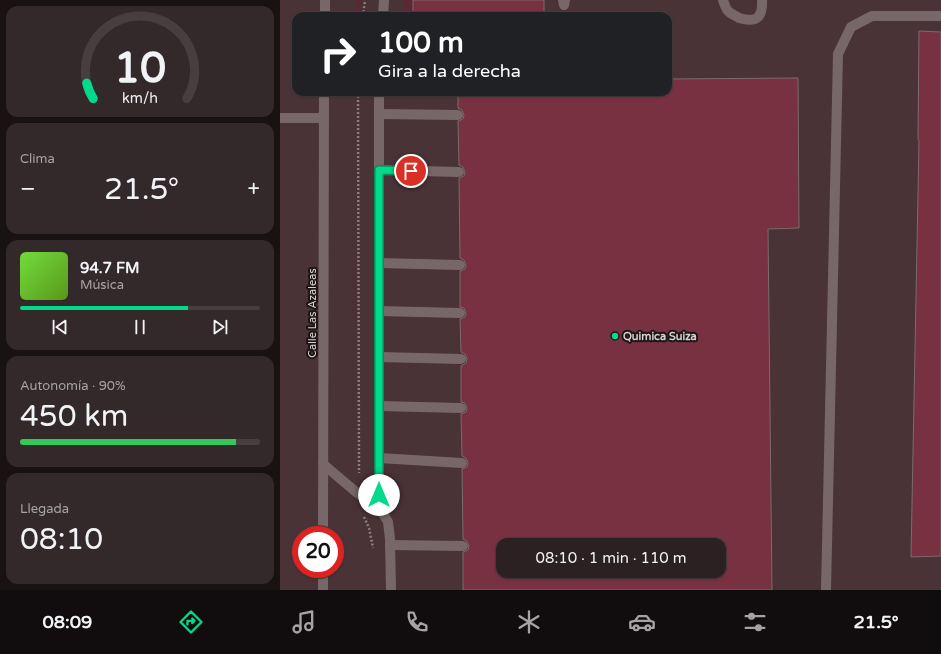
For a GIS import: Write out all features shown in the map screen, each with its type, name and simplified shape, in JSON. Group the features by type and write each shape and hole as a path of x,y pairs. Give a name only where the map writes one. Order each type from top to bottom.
{"street":[{"path":"325,0 325,12"},
{"path":"383,12 384,0"},
{"path":"723,0 728,11 749,21 758,17 762,11 762,0"},
{"path":"826,590 838,54 851,27 872,16 941,16"},
{"name":"Calle Las Azaleas","path":"323,526 324,96"},
{"path":"379,96 379,507"},
{"path":"379,114 458,114"},
{"path":"280,118 324,118"},
{"path":"379,170 459,172"},
{"path":"379,263 460,265"},
{"path":"379,311 460,313"},
{"path":"379,356 461,358"},
{"path":"379,406 461,408"},
{"path":"379,458 462,463"},
{"path":"323,464 356,492 379,507 388,522 391,590"},
{"path":"390,545 463,546"},
{"path":"323,578 323,590"}],"path":[{"path":"363,12 364,0"},
{"path":"358,96 359,480"},
{"path":"364,516 369,528 374,550"}],"shaded area":[{"path":"280,0 941,0 941,590 280,590"},
{"path":"355,0 362,0 361,12 355,12"},
{"path":"404,0 413,0 413,12 403,12"},
{"path":"356,96 358,473 357,473"}],"building":[{"path":"413,0 544,0 544,12 413,12"},
{"path":"919,31 941,32 941,556 911,557 919,141"},
{"name":"Quimica Suiza","path":"798,78 799,228 768,229 772,590 463,590 463,552 468,550 469,546 467,541 463,539 462,469 467,467 468,463 466,458 462,456 461,414 466,412 467,408 465,403 461,402 461,366 466,363 467,359 465,354 461,352 460,319 465,317 466,313 464,308 460,307 460,271 465,269 466,265 464,260 460,258 459,178 464,176 465,172 463,167 459,165 458,121 463,119 464,115 462,110 458,108 458,96 672,96 672,79"}],"place":[{"name":"Quimica Suiza","path":"615,336"}],"route":[{"path":"379,495 379,170 411,171"}]}
